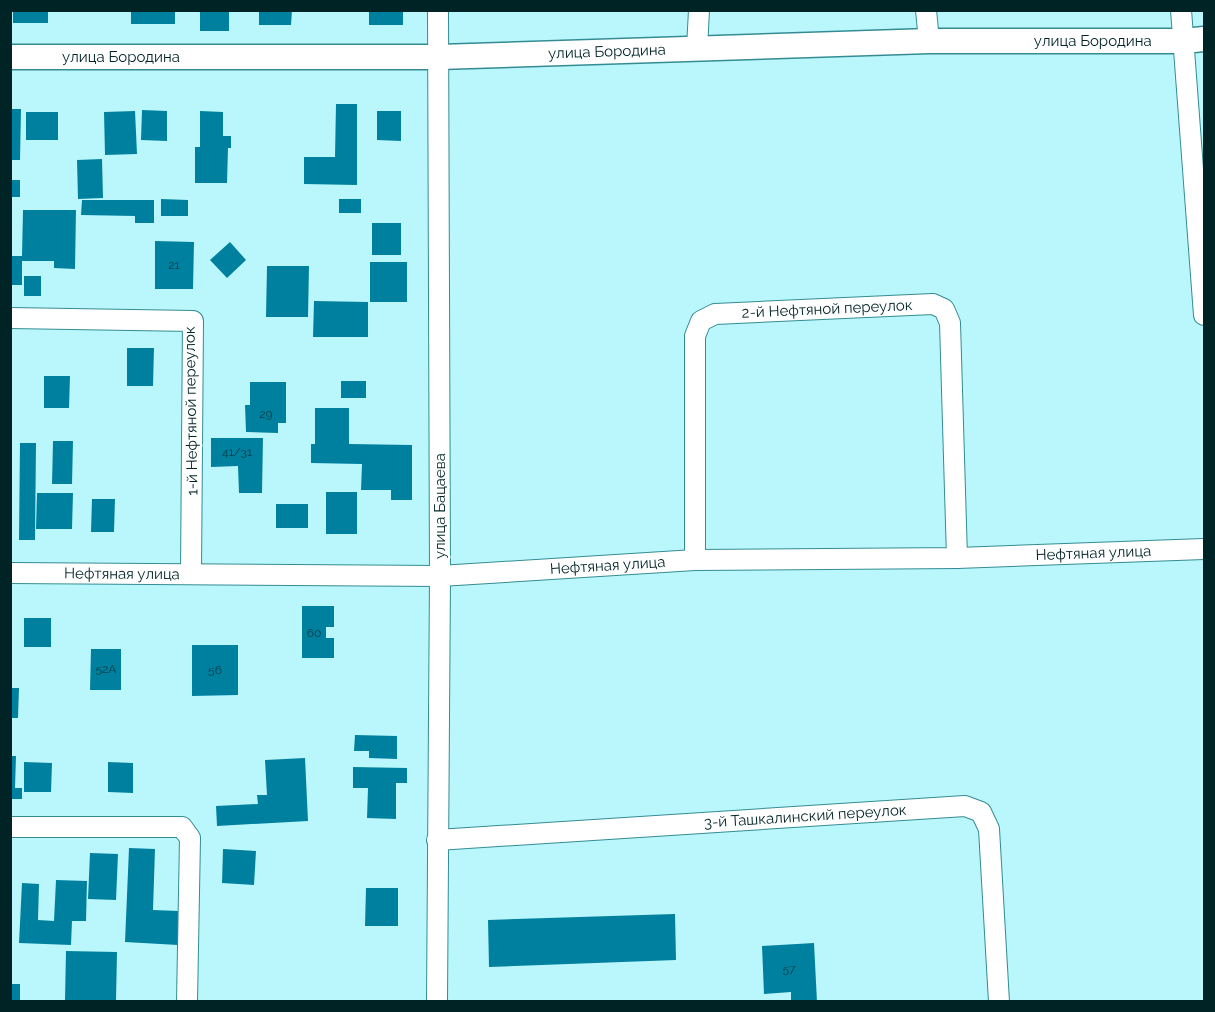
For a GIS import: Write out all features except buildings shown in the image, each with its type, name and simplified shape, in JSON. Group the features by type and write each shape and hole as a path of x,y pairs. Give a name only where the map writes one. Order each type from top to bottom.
{"street":[{"name":"улица Бацаева","path":"437,1002 440,576 438,10"},
{"path":"697,48 699,10"},
{"path":"926,10 929,41"},
{"path":"1181,10 1194,40 1204,315"},
{"name":"улица Бородина","path":"10,57 439,57 929,41 1194,40"},
{"name":"2-й Нефтяной переулок","path":"696,560 695,336 701,321 715,314 933,304 944,309 950,323 957,558"},
{"name":"1-й Нефтяной переулок","path":"10,318 193,321 191,573"},
{"name":"Нефтяная улица","path":"10,573 440,576 696,560 957,558 1204,549"},
{"name":"3-й Ташкалинский переулок","path":"437,840 965,806 981,812 990,829 999,1002"},
{"path":"10,827 182,827 190,838 187,1002"}]}
